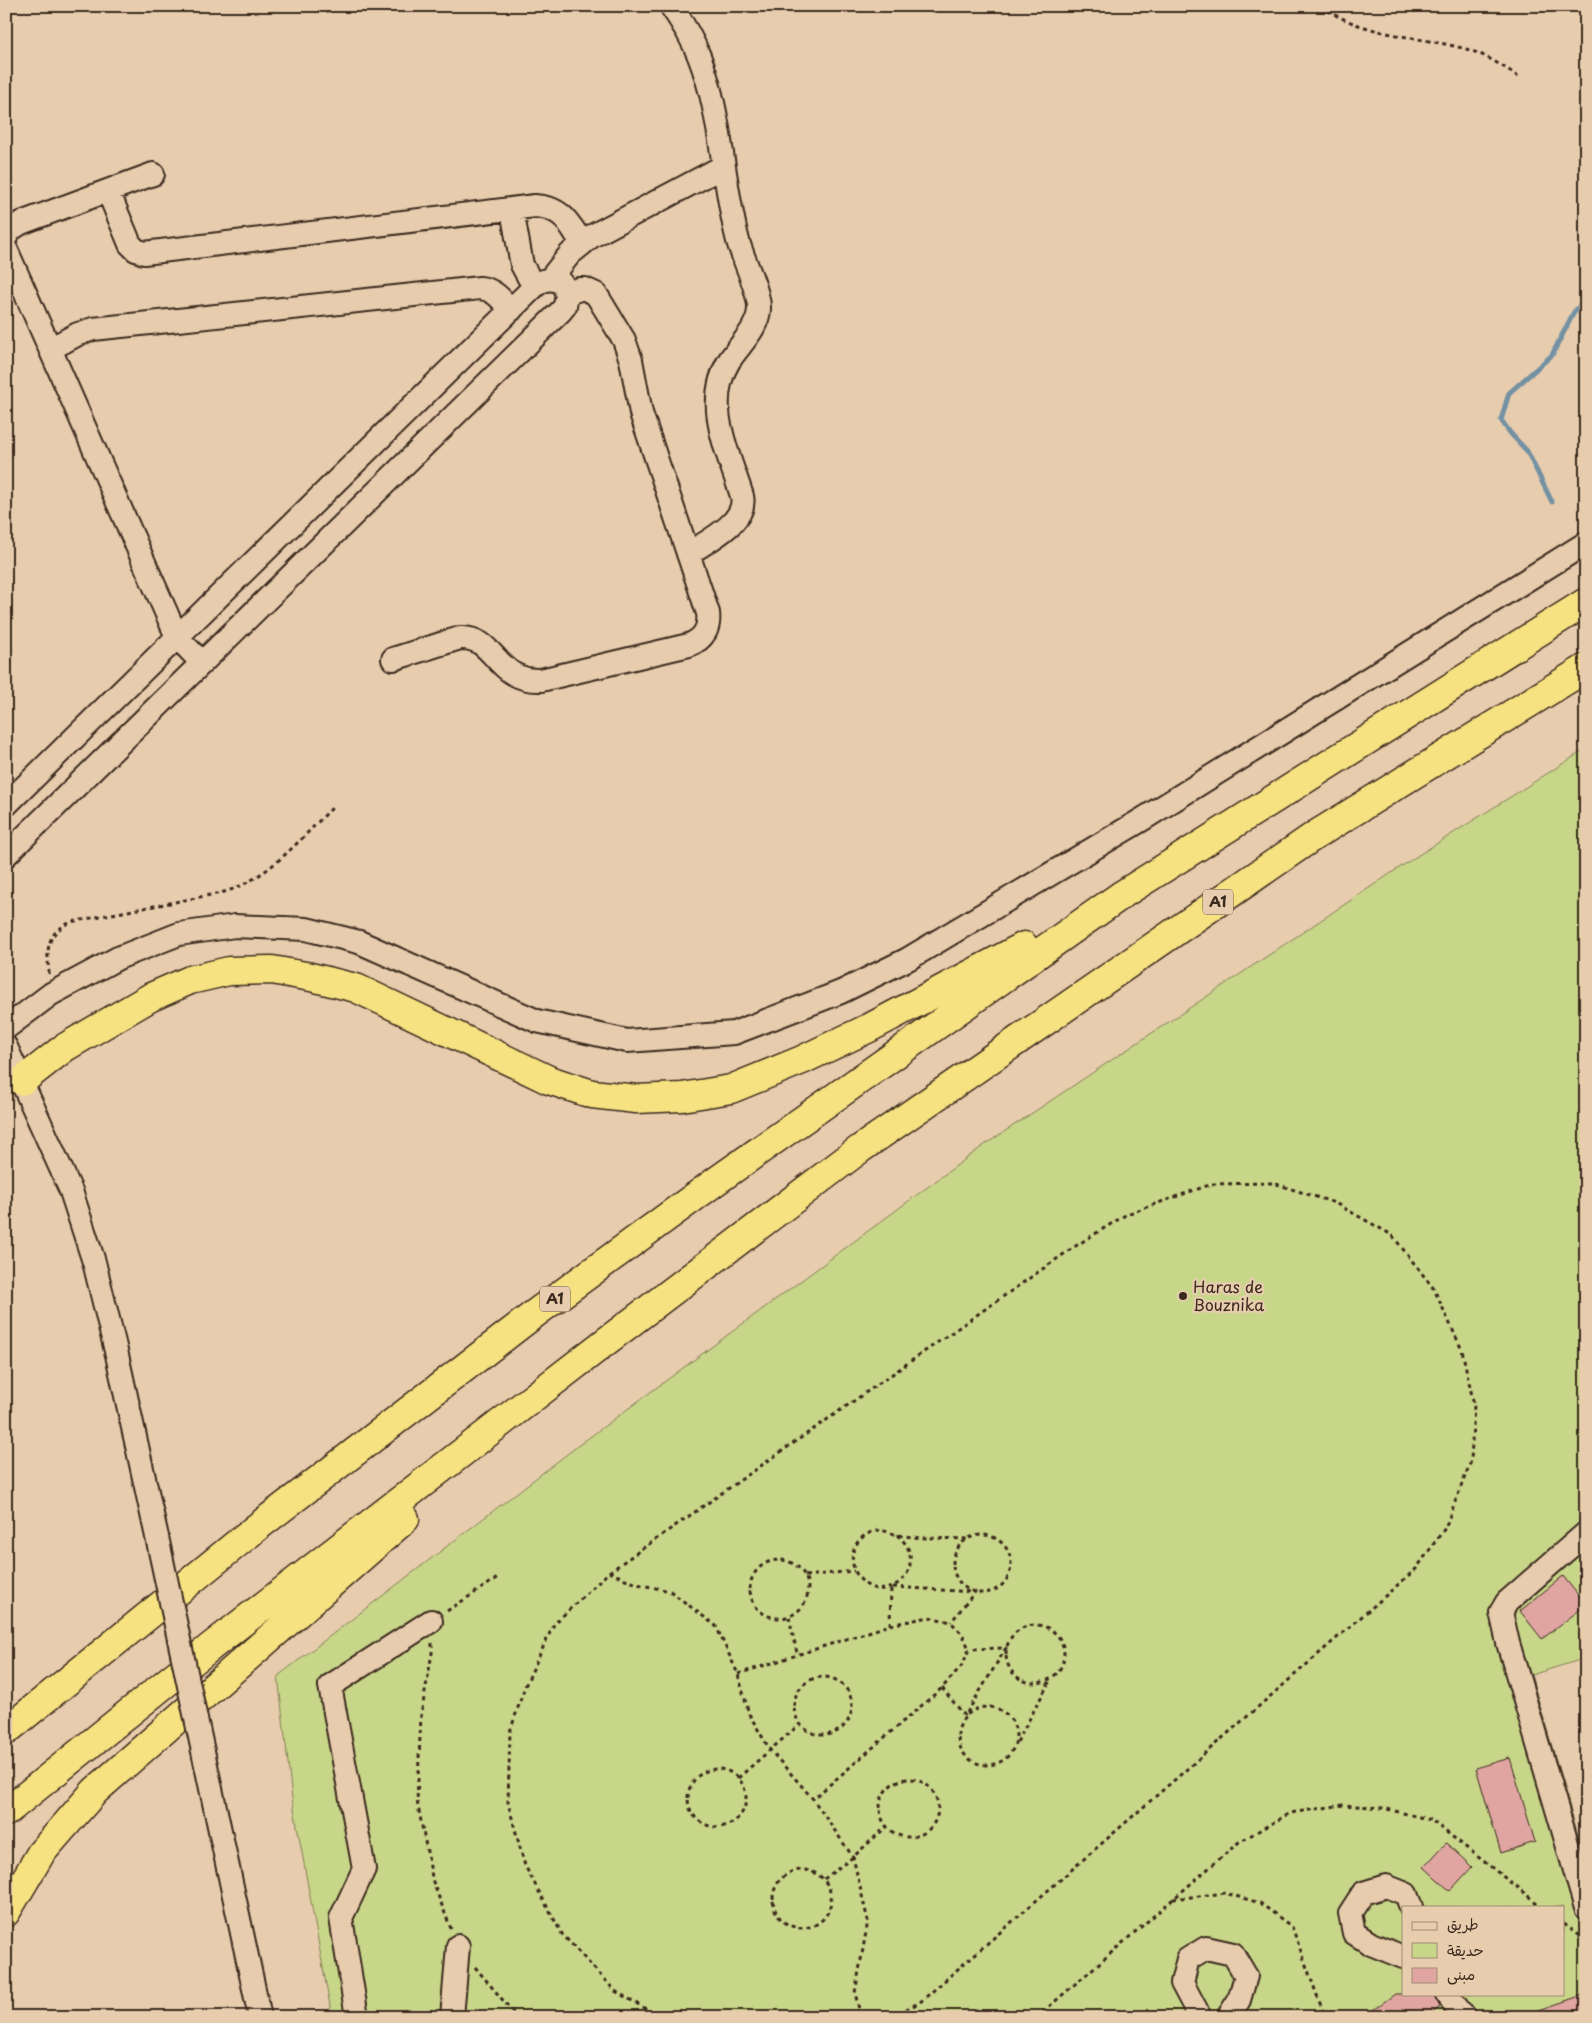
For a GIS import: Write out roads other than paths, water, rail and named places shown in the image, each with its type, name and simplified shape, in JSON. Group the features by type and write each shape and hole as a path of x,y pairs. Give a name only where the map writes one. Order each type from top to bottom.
{"highway":[{"name":"A1","path":"6,1731 256,1528 537,1312 727,1173 1123,894 1586,602"},
{"name":"A1","path":"6,1812 213,1645 860,1149 1314,836 1586,668"},
{"path":"22,1081 64,1048 158,994 190,980 229,971 272,970 356,988 549,1080 592,1094 636,1099 682,1097 731,1088 802,1060 869,1028 1123,894"},
{"path":"6,1912 41,1853 95,1791 604,1344"}],"street":[{"path":"671,6 691,38 705,71 738,242 756,292 759,306 754,326 723,373 718,397 718,420 742,496 743,507 738,518 688,554"},
{"path":"6,805 361,456 582,243 602,230 724,166"},
{"path":"6,237 10,230 21,223 153,174"},
{"path":"108,191 130,244 136,250 144,253 535,206 557,211 566,218 582,243"},
{"path":"6,855 565,306 568,294 562,283 542,283 522,265 512,210"},
{"path":"6,249 177,637 202,663"},
{"path":"50,349 78,334 93,329 474,288 486,288 511,310"},
{"path":"392,659 467,637 480,644 513,675 532,680 541,680 689,645 700,639 704,634 709,620 641,413 631,360 624,340 596,294 585,289 579,289 568,294"},
{"path":"361,456 386,482"},
{"path":"6,1028 51,994 118,958 180,934 235,926 306,929 359,942 537,1021 627,1041 734,1033 842,992 908,959 1151,813 1586,543"},
{"path":"6,1047 71,1191 94,1262 118,1355 260,2017"},
{"path":"1586,1532 1507,1602 1501,1612 1508,1642 1586,1908"},
{"path":"357,2017 341,1918 364,1870 330,1686 431,1621"},
{"path":"1402,1957 1371,1944 1354,1933 1350,1913 1363,1893 1386,1886 1406,1894 1411,1906"},
{"path":"452,2017 458,1946"},
{"path":"1200,2017 1182,1983 1188,1959 1206,1948 1233,1954 1246,1976 1239,2000 1228,2017"},
{"path":"1448,1996 1464,2017"}],"waterway":[{"path":"1552,502 1527,451 1501,420 1509,393 1552,355 1574,312 1586,299"}],"place":[{"name":"Haras de Bouznika","path":"1183,1296"}]}
